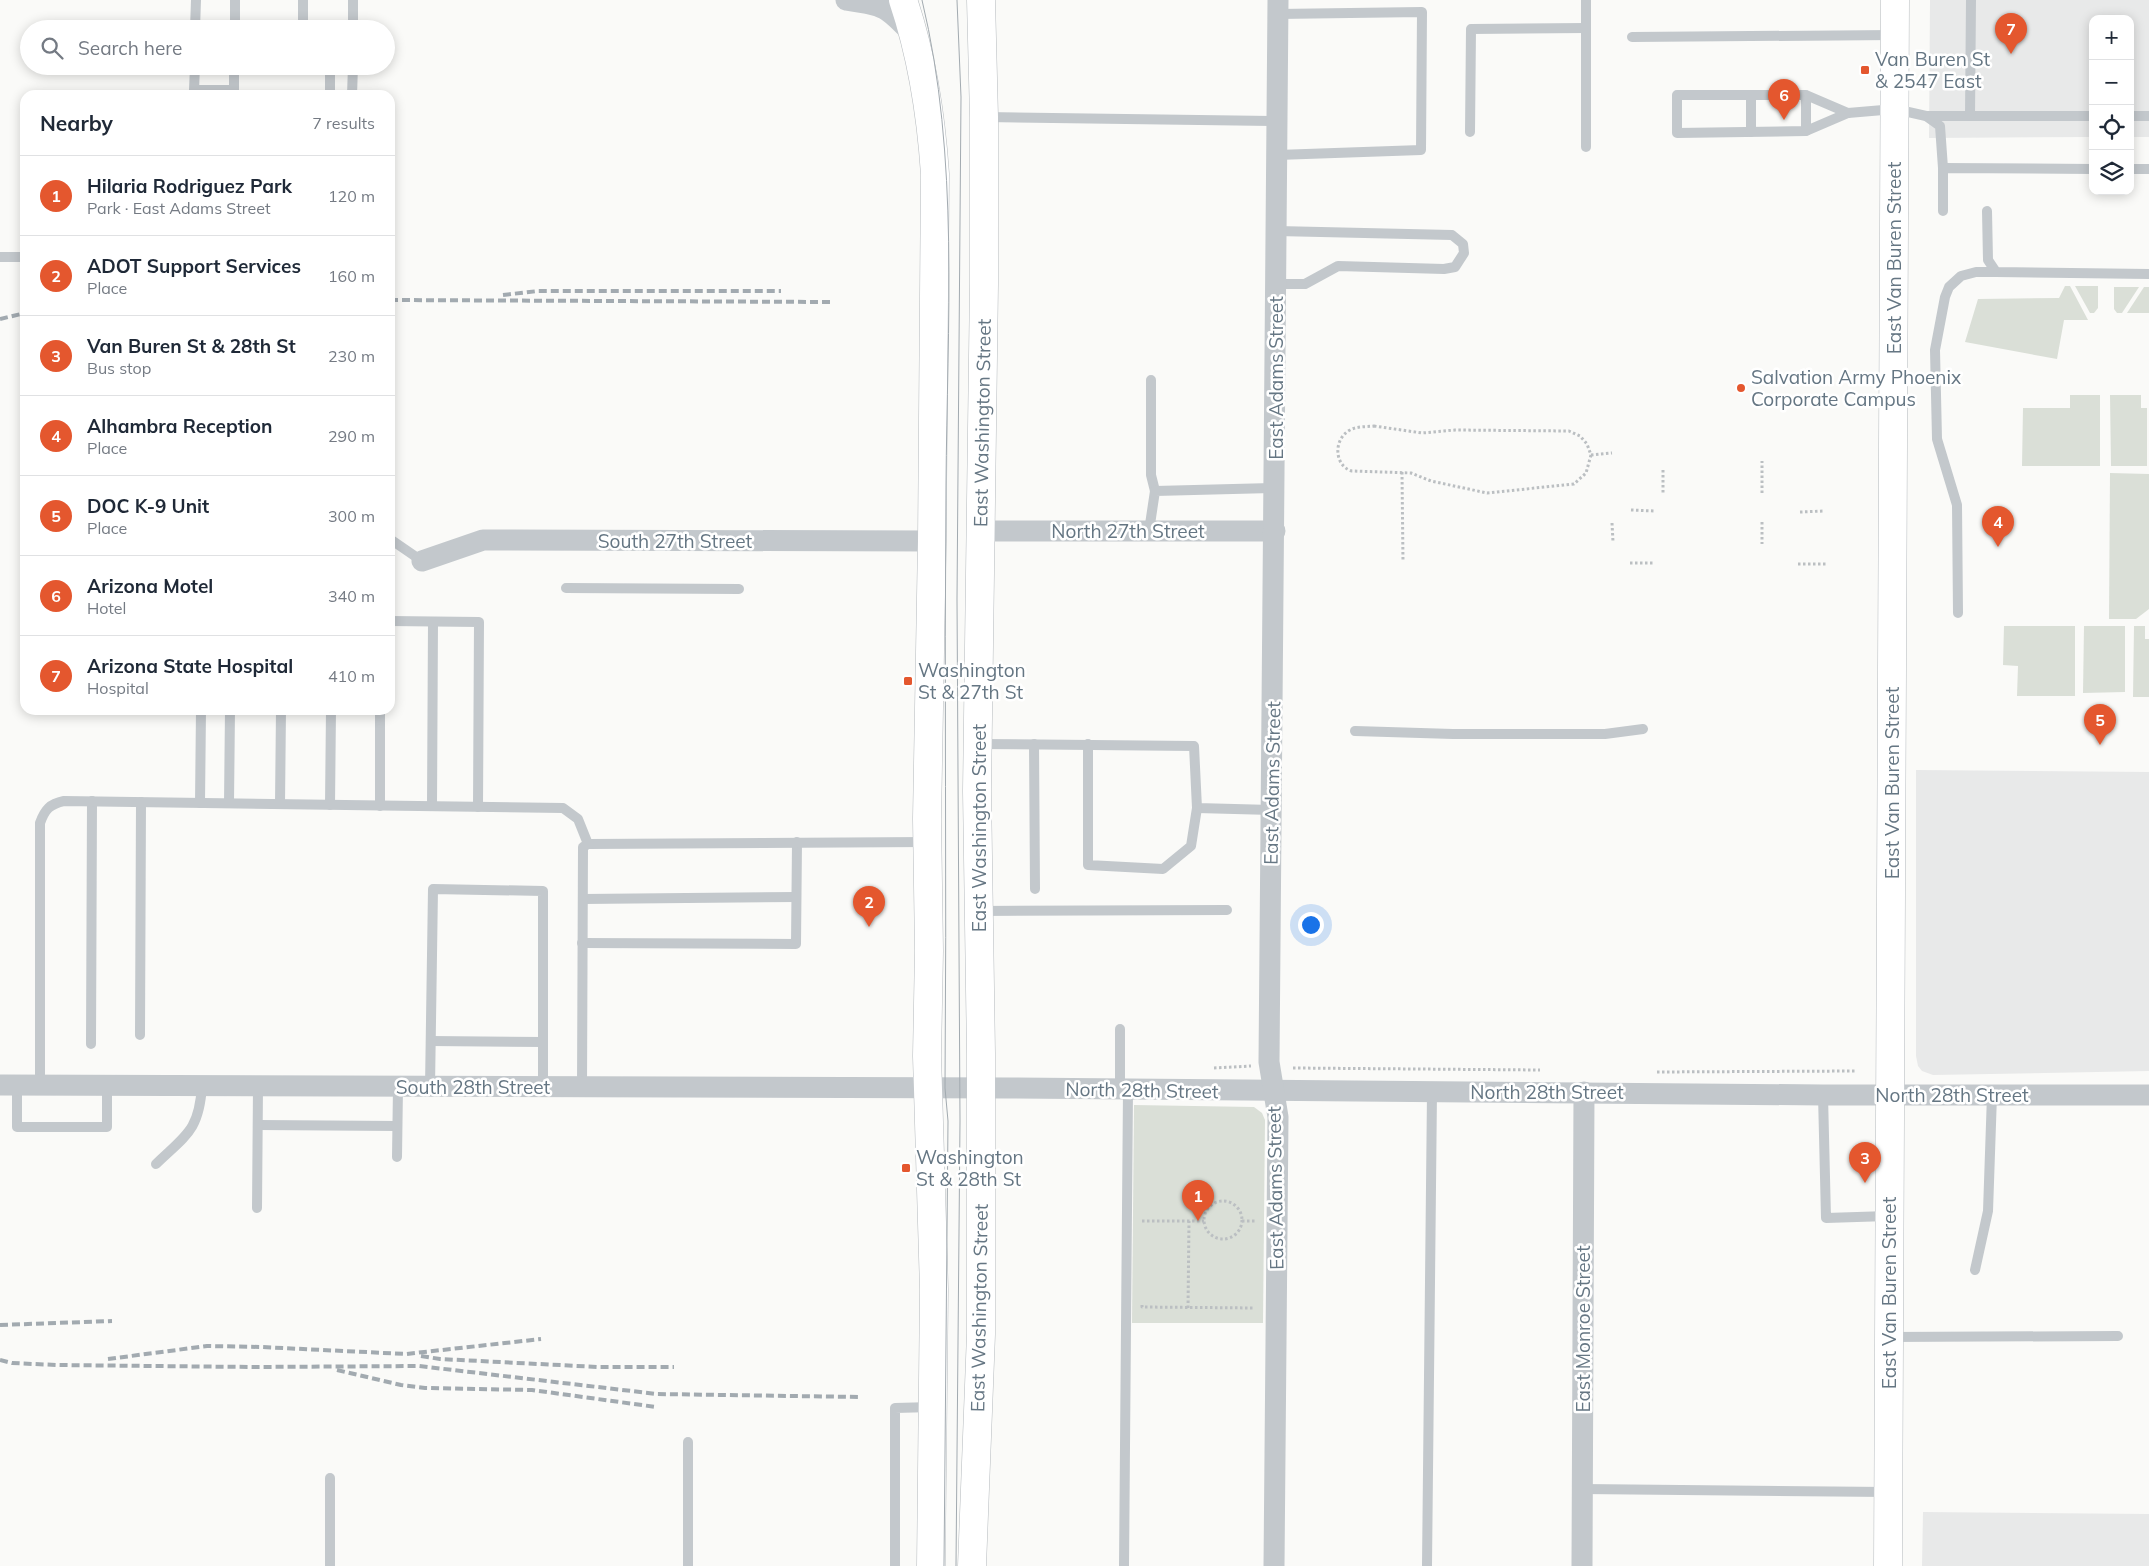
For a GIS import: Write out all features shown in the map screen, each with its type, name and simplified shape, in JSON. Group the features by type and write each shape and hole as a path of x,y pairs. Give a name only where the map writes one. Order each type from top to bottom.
{"main road":[{"path":"903,0 914,36 921,69 932,139 935,174 936,233 927,842 937,1088 931,1566"},
{"name":"East Washington Street","path":"972,1566 981,1334 978,744 984,117 982,0"},
{"name":"East Van Buren Street","path":"1888,1566 1895,0"}],"street":[{"path":"846,0 883,6 914,36"},
{"name":"East Adams Street","path":"1274,1566 1278,1117 1272,1091 1269,1062 1278,7"},
{"name":"North 27th Street","path":"980,531 1275,531"},
{"name":"South 27th Street","path":"422,562 483,540 932,541"},
{"name":"South 28th Street","path":"8,1086 937,1088"},
{"name":"North 28th Street","path":"937,1088 1992,1096 2149,1094"},
{"name":"East Monroe Street","path":"1582,1566 1584,1092"}],"lane":[{"path":"196,0 196,20"},
{"path":"235,0 235,20"},
{"path":"303,20 304,0"},
{"path":"353,0 353,20"},
{"path":"1586,0 1586,147"},
{"path":"1970,116 1971,0"},
{"path":"1277,155 1422,150 1422,12 1278,7"},
{"path":"1470,132 1471,29 1586,28"},
{"path":"1632,37 1895,35"},
{"path":"195,75 194,90 234,90 234,75"},
{"path":"330,75 330,90"},
{"path":"352,90 353,75"},
{"path":"1848,113 1806,95 1677,95 1677,133 1806,130 1848,113 1895,109 1926,116 2089,116"},
{"path":"1751,95 1751,132"},
{"path":"1806,95 1806,130"},
{"path":"1926,116 1940,126 1943,168 1943,211"},
{"path":"2134,116 2149,116"},
{"path":"984,117 1277,121"},
{"path":"1943,168 2089,169"},
{"path":"2134,169 2149,169"},
{"path":"1987,211 1988,260 1996,272"},
{"path":"1276,284 1305,284 1338,266 1444,269 1455,267 1464,253 1463,244 1452,235 1277,231"},
{"path":"0,257 20,257"},
{"path":"1958,612 1957,505 1937,439 1935,350 1945,297 1949,288 1961,276 1976,272 2149,274"},
{"path":"1149,531 1155,491 1151,474 1151,380"},
{"path":"1155,491 1275,488"},
{"path":"395,543 422,562"},
{"path":"566,588 739,589"},
{"path":"395,621 479,622 478,807"},
{"path":"432,806 433,622"},
{"path":"200,803 201,715"},
{"path":"229,803 230,715"},
{"path":"280,715 280,804"},
{"path":"330,805 331,715"},
{"path":"380,715 380,806"},
{"path":"1354,731 1452,734 1595,734 1643,729"},
{"path":"978,744 1088,744 1194,746 1197,808 1191,846 1163,868 1088,865 1088,744"},
{"path":"1034,744 1035,889"},
{"path":"40,1086 40,823 44,812 52,803 64,800 563,808 578,819 588,844"},
{"path":"91,1044 92,801"},
{"path":"140,1034 141,802"},
{"path":"1197,808 1272,810"},
{"path":"582,943 796,944 796,842"},
{"path":"582,1087 583,847 588,844 927,842"},
{"path":"430,1087 433,889 543,891 543,1087"},
{"path":"583,899 796,897"},
{"path":"979,911 1227,910"},
{"path":"1120,1029 1124,1090 1124,1566"},
{"path":"431,1041 543,1042"},
{"path":"8,1086 17,1126 89,1127 107,1127 107,1086"},
{"path":"156,1164 192,1130 200,1108 202,1086"},
{"path":"257,1208 258,1087"},
{"path":"397,1157 398,1087"},
{"path":"1427,1566 1432,1092"},
{"path":"1823,1095 1826,1218 1890,1216"},
{"path":"1975,1270 1988,1211 1992,1096"},
{"path":"259,1125 397,1126"},
{"path":"1889,1337 2118,1336"},
{"path":"895,1566 895,1408 933,1407"},
{"path":"688,1442 688,1566"},
{"path":"330,1478 330,1566"},
{"path":"1582,1489 1888,1492"}],"path":[{"path":"1362,427 1422,433 1455,430 1569,431 1580,436 1591,455 1586,473 1574,484 1487,493 1402,472 1352,471 1345,469 1340,464 1338,446 1349,430 1362,427"},
{"path":"1591,455 1612,453"},
{"path":"1762,461 1762,493"},
{"path":"1663,470 1663,494"},
{"path":"1402,472 1403,562"},
{"path":"1631,510 1654,511"},
{"path":"1800,512 1824,511"},
{"path":"1612,522 1613,542"},
{"path":"1762,522 1762,544"},
{"path":"1630,563 1654,563"},
{"path":"1798,564 1826,564"},
{"path":"1214,1068 1252,1066"},
{"path":"1293,1068 1540,1070"},
{"path":"1657,1072 1856,1071"},
{"path":"1223,1201 1235,1205 1239,1210 1242,1221 1237,1234 1226,1240 1214,1238 1208,1234 1204,1221 1204,1216 1211,1205 1223,1201"},
{"path":"1142,1212 1142,1231"},
{"path":"1142,1221 1204,1221"},
{"path":"1188,1308 1189,1221"},
{"path":"1242,1221 1256,1221"},
{"path":"1142,1298 1142,1308 1255,1308"}],"shaded area":[{"path":"1930,0 2149,0 2149,137 2134,137 2134,15 2089,15 2089,137 1929,138"},
{"path":"2065,286 2070,286 2088,320 2064,320 2057,359 1965,342 1978,299 2059,298"},
{"path":"2075,286 2098,286 2098,308 2094,313 2090,313"},
{"path":"2114,287 2139,287 2122,313 2117,313 2114,309"},
{"path":"2144,287 2149,287 2149,313 2127,313"},
{"path":"2070,395 2100,395 2100,466 2022,466 2023,408 2070,408"},
{"path":"2110,395 2141,395 2141,408 2147,408 2147,466 2111,466"},
{"path":"2110,473 2149,474 2149,609 2136,619 2109,619"},
{"path":"2004,626 2075,626 2075,696 2017,696 2018,666 2003,665"},
{"path":"2084,626 2125,626 2125,692 2083,693"},
{"path":"2134,626 2145,626 2145,639 2149,639 2149,697 2133,697"},
{"path":"1916,770 2149,772 2149,1071 1933,1075 1922,1071 1918,1066 1916,1056"},
{"path":"1134,1105 1254,1107 1262,1113 1265,1120 1263,1323 1132,1323"},
{"path":"1923,1512 2149,1514 2149,1566 1922,1566"}],"tram line":[{"path":"922,0 934,60 942,120 947,180 949,242 945,636 945,1088 948,1121 944,1566"},
{"path":"956,1566 960,1121 957,599 961,97 957,0"}],"railway":[{"path":"503,295 538,291 781,291"},
{"path":"395,300 830,302"},
{"path":"0,319 20,314"},
{"path":"0,1325 112,1321"},
{"path":"108,1359 207,1346 406,1354 541,1339"},
{"path":"421,1356 440,1359 598,1367 674,1367"},
{"path":"0,1360 12,1363 56,1365 419,1366 657,1394 860,1397"},
{"path":"337,1370 401,1385 425,1388 532,1390 656,1407"}],"place":[{"name":"Arizona State Hospital","path":"2011,54"},
{"name":"Van Buren St & 2547 East","path":"1865,70"},
{"name":"Arizona Motel","path":"1784,120"},
{"name":"Salvation Army Phoenix Corporate Campus","path":"1741,388"},
{"name":"Alhambra Reception","path":"1998,547"},
{"name":"Washington St & 27th St","path":"908,681"},
{"name":"DOC K-9 Unit","path":"2100,745"},
{"name":"ADOT Support Services","path":"869,927"},
{"name":"Washington St & 28th St","path":"906,1168"},
{"name":"Van Buren St & 28th St","path":"1865,1183"},
{"name":"Hilaria Rodriguez Park","path":"1198,1221"}]}
